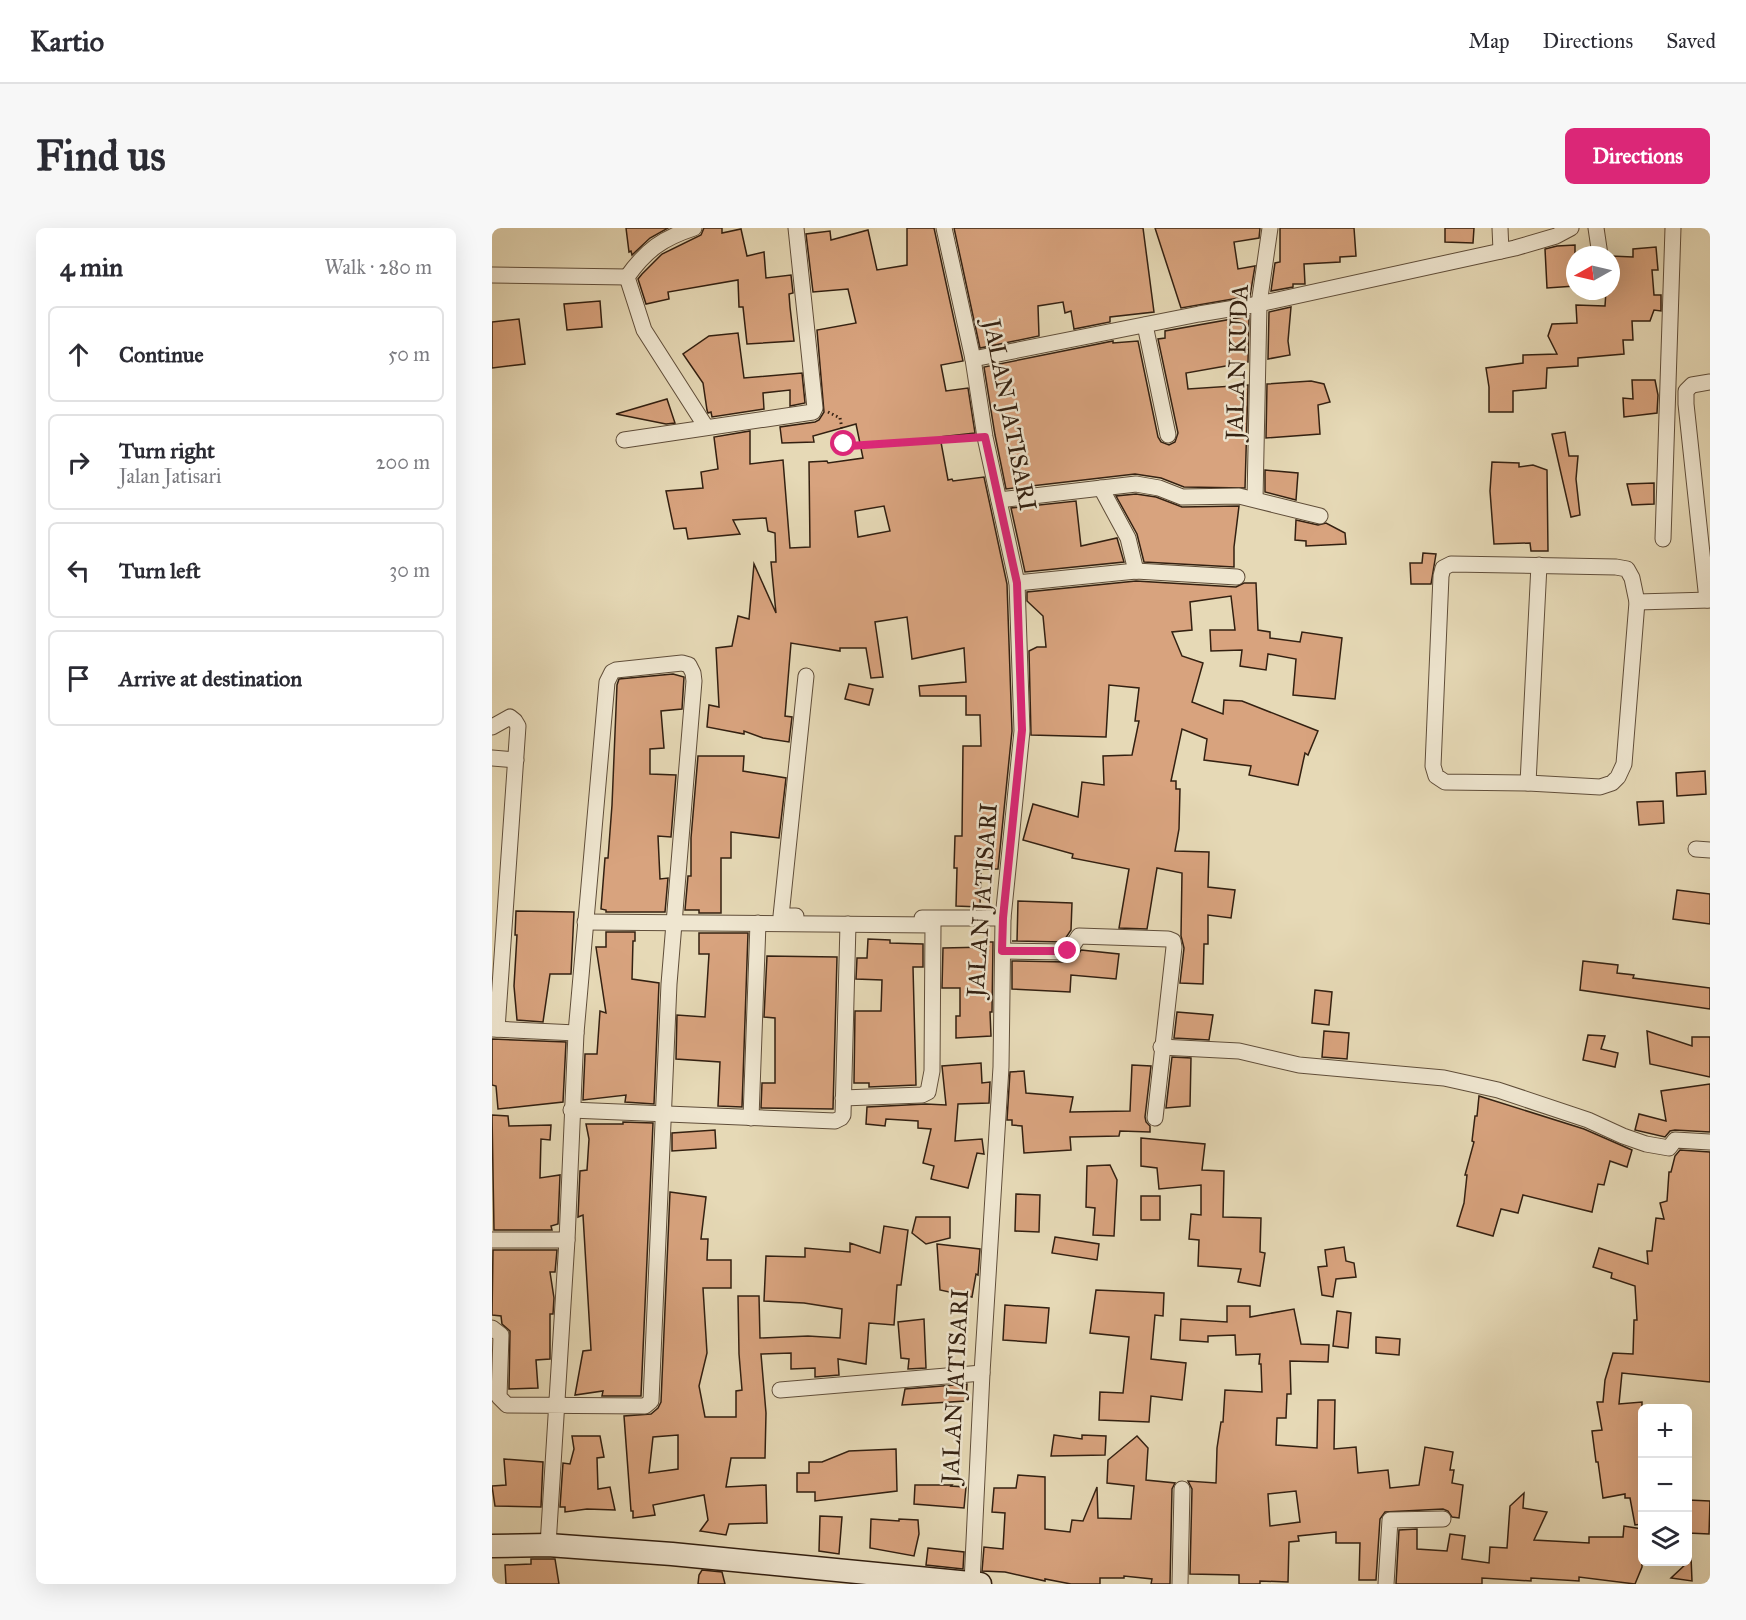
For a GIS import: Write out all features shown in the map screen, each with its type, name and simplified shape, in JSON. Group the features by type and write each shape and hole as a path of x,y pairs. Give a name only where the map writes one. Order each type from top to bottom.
{"street":[{"path":"627,277 639,260 669,236 694,228"},
{"path":"624,440 810,413 815,410 796,228"},
{"name":"JALAN JATISARI","path":"944,228 973,359 985,437 1017,583 1022,730 1003,918 1001,1067 972,1583"},
{"name":"JALAN KUDA","path":"1255,499 1259,304 1270,228"},
{"path":"1500,228 1501,251"},
{"path":"973,359 1259,304 1501,251 1556,236 1571,228"},
{"path":"1596,228 1599,246"},
{"path":"1663,539 1673,228"},
{"path":"492,275 627,277"},
{"path":"627,277 644,330 706,427"},
{"path":"1145,325 1168,435"},
{"path":"1636,602 1708,600 1686,391 1692,385 1710,382"},
{"path":"999,500 1136,484 1159,488 1182,497 1239,495 1320,516"},
{"path":"1101,488 1128,538 1136,571"},
{"path":"1451,564 1539,565 1627,569 1632,578 1636,602 1624,764 1618,777 1612,783 1600,787 1445,782 1436,776 1433,766 1443,568 1451,564"},
{"path":"1528,783 1539,565"},
{"path":"1017,583 1136,571 1237,577"},
{"path":"492,1328 501,1335 499,1397 507,1405 555,1407 645,1406 651,1401 669,984 694,681 689,665 682,663 616,670 609,676 576,1033 567,1240 555,1407 548,1545"},
{"path":"806,676 781,916 1003,918"},
{"path":"492,727 510,717 516,721 518,726 495,1029 576,1033"},
{"path":"492,758 516,760"},
{"path":"585,922 933,925 932,1071 928,1092 922,1095 843,1098"},
{"path":"751,1118 758,923"},
{"path":"572,1110 834,1121 840,1118 843,1115 849,924"},
{"path":"1002,951 1065,952 1069,951 1078,936 1172,940 1174,947 1161,1047 1155,1118"},
{"path":"1161,1047 1239,1051 1299,1065 1444,1078 1498,1090 1588,1120 1646,1144 1669,1148 1676,1140 1710,1142"},
{"path":"492,1239 567,1240"},
{"path":"780,1390 982,1373"},
{"path":"1180,1584 1182,1489"},
{"path":"1386,1584 1390,1520 1443,1519"},
{"path":"492,1546 548,1545 672,1554 980,1584"}],"path":[{"path":"841,422 844,444 849,446 985,437"}],"building":[{"path":"626,228 668,228 650,238 632,255 631,251 629,252"},
{"path":"704,228 722,228 722,233 741,229 747,256 764,252 766,278 791,275 793,293 789,294 794,341 747,344 743,307 739,307 738,280 668,292 669,299 646,304 638,279 662,254 701,235"},
{"path":"907,228 934,228 963,361 941,365 946,391 968,388 975,433 940,437 948,480 984,477 1007,584 1012,731 998,869 981,869 980,907 956,906 957,868 954,868 955,836 962,836 963,746 981,746 980,715 966,715 966,696 920,696 919,686 966,682 964,648 912,659 907,617 875,622 883,677 871,678 866,648 840,648 840,651 791,643 785,716 792,717 789,742 763,738 744,731 744,734 707,727 709,705 719,707 716,648 732,646 738,616 749,619 754,564 776,613 771,562 776,562 775,533 768,531 766,518 733,520 740,534 688,539 686,528 674,529 666,491 703,488 701,472 718,469 714,437 750,431 750,464 783,460 790,548 810,547 809,462 827,461 828,463 863,458 856,424 813,436 814,442 782,443 780,427 815,422 824,412 817,330 856,323 848,289 813,292 806,234 830,231 831,240 868,230 877,270 907,265","holes":["884,506 890,531 858,537 855,511"]},
{"path":"954,228 1143,228 1154,312 1110,317 1110,322 1074,329 1071,311 1065,313 1063,302 1038,306 1039,336 980,348"},
{"path":"1155,228 1260,228 1259,238 1234,242 1238,269 1255,266 1250,296 1181,308"},
{"path":"1280,228 1354,228 1356,256 1340,257 1340,262 1304,264 1305,284 1293,284 1293,287 1271,291 1275,263 1280,262"},
{"path":"1445,228 1474,228 1473,243 1445,242"},
{"path":"1575,245 1566,246 1566,287 1547,288 1545,249 1557,246"},
{"path":"1656,247 1658,270 1652,270 1654,295 1661,295 1661,311 1654,310 1650,321 1632,321 1633,340 1623,340 1624,354 1578,358 1578,366 1547,368 1546,388 1513,391 1513,412 1489,412 1486,368 1523,363 1523,355 1557,354 1548,336 1552,324 1577,323 1576,305 1605,306 1605,300 1620,300 1620,256 1633,257 1633,249"},
{"path":"600,301 602,327 567,330 564,304"},
{"path":"1291,307 1288,341 1290,355 1268,359 1269,312"},
{"path":"1249,316 1248,362 1186,373 1188,389 1248,385 1245,488 1184,487 1161,478 1135,474 1006,489 984,367 1113,341 1113,343 1138,341 1158,437 1161,442 1169,445 1175,442 1178,433 1158,339 1165,338 1165,331"},
{"path":"519,319 525,364 492,368 492,322"},
{"path":"738,333 744,378 802,373 805,403 790,406 790,390 763,393 764,409 712,417 711,412 708,413 703,383 683,354 709,336"},
{"path":"1632,380 1655,380 1658,395 1657,413 1624,417 1623,398 1633,399"},
{"path":"1311,381 1324,384 1330,402 1318,405 1320,434 1266,438 1267,384"},
{"path":"667,399 675,423 666,424 616,414"},
{"path":"1565,432 1569,456 1578,456 1576,479 1580,515 1571,517 1552,434"},
{"path":"1492,462 1519,463 1519,467 1533,465 1547,470 1548,551 1531,551 1530,543 1494,544 1490,491"},
{"path":"1265,470 1298,473 1296,500 1265,492"},
{"path":"1654,483 1654,504 1632,505 1627,484"},
{"path":"1136,494 1156,497 1182,507 1239,506 1234,567 1144,562 1137,534 1116,496"},
{"path":"1076,501 1081,546 1117,538 1124,562 1025,572 1011,508"},
{"path":"1296,520 1318,525 1326,523 1345,533 1346,544 1306,546 1306,541 1295,540"},
{"path":"1423,553 1436,554 1431,584 1411,584 1410,563 1422,563"},
{"path":"1136,581 1236,587 1244,583 1256,583 1258,630 1270,632 1270,638 1300,642 1302,632 1342,638 1335,699 1293,695 1296,659 1268,654 1266,670 1240,666 1242,650 1211,651 1210,630 1235,630 1231,596 1190,602 1192,630 1172,632 1182,656 1203,663 1192,702 1223,714 1224,700 1242,701 1318,731 1308,755 1305,753 1298,785 1249,775 1251,766 1204,760 1207,739 1182,729 1171,781 1176,781 1176,789 1180,789 1179,829 1175,851 1209,852 1208,887 1235,890 1231,918 1208,915 1208,944 1204,944 1203,984 1180,983 1184,948 1181,936 1182,873 1157,868 1147,929 1119,928 1129,869 1072,858 1073,854 1023,840 1033,804 1078,817 1082,782 1104,785 1103,756 1132,755 1139,721 1135,721 1139,688 1109,685 1106,737 1031,735 1029,651 1037,647 1046,647 1043,616 1027,601 1027,592"},
{"path":"673,674 684,677 682,709 661,711 664,748 650,749 650,774 676,775 671,837 658,836 660,879 668,878 665,912 606,912 601,909 612,805 617,685 619,679"},
{"path":"849,684 873,689 869,705 845,699"},
{"path":"698,756 744,756 743,771 786,778 779,838 731,832 731,858 721,858 721,913 699,913 699,910 685,910 688,876 691,876 691,838"},
{"path":"1705,771 1706,794 1677,796 1676,773"},
{"path":"1663,801 1664,823 1639,825 1637,802"},
{"path":"1677,890 1710,894 1710,924 1673,919"},
{"path":"1018,901 1072,903 1071,930 1063,942 1012,941 1017,941"},
{"path":"516,911 574,912 571,974 550,974 543,1022 517,1020 514,986"},
{"path":"606,932 635,932 632,979 659,983 654,1104 625,1102 626,1095 583,1100 585,1054 597,1054 600,1011 606,1013 596,947 606,947"},
{"path":"699,933 748,933 742,1107 718,1106 720,1062 676,1059 677,1015 705,1017 709,954 699,954"},
{"path":"868,939 890,940 890,943 923,944 923,967 913,967 916,1085 869,1087 869,1083 854,1083 855,1011 881,1011 882,980 856,979 857,958 867,958"},
{"path":"988,942 993,942 991,1036 956,1038 956,1016 960,1016 960,988 942,988 943,948 988,947"},
{"path":"1081,950 1119,954 1116,979 1071,975 1070,992 1012,989 1012,961 1067,962 1077,957"},
{"path":"767,956 837,957 833,1109 761,1108 762,1083 775,1083 775,1018 764,1017"},
{"path":"1583,961 1618,965 1617,973 1634,975 1633,978 1710,988 1710,1009 1580,990"},
{"path":"1315,990 1332,992 1329,1025 1312,1023"},
{"path":"1177,1012 1213,1015 1209,1040 1174,1038"},
{"path":"1324,1031 1349,1033 1347,1059 1322,1057"},
{"path":"1647,1031 1692,1046 1692,1037 1710,1037 1710,1077 1650,1064"},
{"path":"1588,1035 1605,1036 1601,1049 1618,1053 1615,1067 1583,1060"},
{"path":"492,1039 566,1042 563,1102 498,1109 496,1086 492,1085"},
{"path":"1172,1057 1191,1058 1190,1106 1166,1108"},
{"path":"981,1063 982,1083 990,1082 989,1103 958,1104 955,1141 982,1139 984,1154 977,1153 968,1188 931,1179 934,1166 923,1163 931,1129 918,1128 918,1121 886,1119 885,1126 866,1124 867,1107 946,1105 942,1066"},
{"path":"1132,1065 1151,1066 1145,1117 1150,1126 1150,1132 1120,1131 1119,1136 1070,1137 1071,1150 1024,1153 1022,1126 1012,1125 1012,1120 1007,1120 1010,1072 1024,1071 1026,1093 1073,1097 1070,1112 1130,1111"},
{"path":"1710,1084 1710,1132 1675,1130 1670,1131 1665,1137 1635,1130 1639,1114 1666,1121 1661,1091"},
{"path":"1479,1096 1584,1129 1632,1150 1627,1167 1610,1161 1604,1185 1598,1184 1592,1212 1523,1195 1518,1213 1501,1209 1493,1236 1457,1226 1464,1203 1467,1175 1465,1175 1474,1142 1472,1141"},
{"path":"492,1115 508,1116 509,1126 551,1125 550,1140 541,1139 540,1178 560,1175 558,1224 551,1226 552,1230 494,1230"},
{"path":"623,1122 653,1123 641,1396 602,1396 603,1391 575,1395 583,1351 591,1350 583,1215 578,1217 580,1171 587,1170 589,1139 586,1124 623,1124"},
{"path":"715,1130 716,1148 672,1151 672,1133"},
{"path":"1141,1138 1205,1144 1202,1170 1224,1171 1223,1217 1261,1218 1260,1252 1265,1253 1260,1286 1238,1282 1241,1269 1198,1266 1199,1240 1189,1239 1191,1214 1201,1215 1201,1185 1159,1189 1157,1168 1141,1166"},
{"path":"1680,1150 1710,1152 1710,1382 1622,1373 1619,1404 1642,1402 1638,1404 1638,1525 1635,1525 1630,1498 1625,1498 1625,1494 1603,1498 1592,1431 1602,1430 1597,1402 1603,1402 1605,1380 1613,1353 1633,1354 1634,1320 1637,1320 1635,1286 1611,1278 1612,1273 1593,1267 1599,1248 1648,1264 1647,1251 1652,1251 1656,1218 1664,1219 1660,1203 1667,1201 1669,1172 1671,1172 1675,1156"},
{"path":"1110,1165 1117,1180 1114,1236 1093,1235 1095,1208 1086,1207 1087,1166"},
{"path":"670,1192 706,1197 701,1239 708,1239 707,1260 731,1260 731,1288 703,1288 707,1353 699,1386 705,1417 736,1417 736,1391 742,1390 738,1296 759,1296 760,1338 808,1336 840,1338 842,1309 804,1303 764,1301 766,1256 805,1257 805,1248 850,1252 850,1243 880,1253 884,1226 908,1230 901,1285 897,1285 894,1325 869,1323 866,1364 838,1359 839,1375 815,1377 815,1368 791,1369 791,1353 761,1354 766,1413 765,1458 731,1458 726,1487 766,1485 767,1523 729,1524 726,1535 700,1531 708,1520 704,1495 653,1505 655,1515 633,1518 624,1416 651,1414 661,1402","holes":["678,1435 678,1469 649,1473 653,1437"]},
{"path":"1016,1194 1040,1195 1039,1232 1015,1231"},
{"path":"1141,1196 1160,1196 1160,1220 1141,1220"},
{"path":"916,1217 950,1217 950,1238 926,1244 912,1233"},
{"path":"1055,1237 1099,1244 1097,1260 1052,1253"},
{"path":"937,1244 980,1249 978,1275 976,1274 972,1297 940,1290"},
{"path":"1344,1247 1346,1261 1354,1263 1356,1277 1336,1279 1333,1297 1322,1295 1318,1267 1327,1266 1325,1250"},
{"path":"493,1250 557,1250 555,1272 550,1272 554,1298 553,1314 550,1314 550,1359 536,1360 538,1388 509,1389 510,1331 502,1324 501,1316 492,1315"},
{"path":"1096,1290 1164,1293 1163,1316 1155,1315 1151,1359 1186,1363 1182,1400 1151,1396 1149,1422 1099,1420 1100,1392 1123,1393 1129,1337 1090,1333"},
{"path":"1005,1305 1049,1308 1046,1343 1003,1340"},
{"path":"1227,1306 1250,1306 1250,1317 1294,1309 1301,1344 1329,1345 1328,1362 1290,1361 1291,1394 1287,1394 1286,1418 1277,1418 1276,1445 1317,1448 1318,1400 1335,1400 1334,1449 1356,1447 1358,1473 1388,1470 1390,1488 1419,1485 1425,1447 1453,1452 1450,1470 1454,1470 1452,1483 1463,1485 1459,1518 1452,1517 1448,1511 1443,1509 1385,1512 1380,1519 1376,1580 1359,1580 1360,1543 1336,1543 1336,1532 1298,1536 1299,1541 1289,1542 1288,1582 1260,1581 1260,1584 1239,1584 1239,1575 1190,1574 1192,1489 1188,1481 1216,1483 1217,1448 1221,1422 1223,1422 1225,1390 1262,1392 1260,1354 1236,1355 1235,1335 1208,1336 1208,1342 1180,1340 1181,1319 1227,1322","holes":["1296,1491 1300,1522 1270,1526 1268,1494"]},
{"path":"1337,1311 1351,1313 1348,1348 1333,1346"},
{"path":"924,1319 926,1368 908,1369 909,1359 901,1358 898,1322"},
{"path":"1376,1337 1400,1339 1399,1355 1376,1353"},
{"path":"967,1384 966,1401 902,1405 905,1389"},
{"path":"1054,1435 1082,1439 1082,1435 1106,1436 1105,1455 1051,1456"},
{"path":"572,1436 600,1436 604,1457 597,1458 598,1489 610,1487 615,1510 587,1509 565,1512 565,1507 560,1507 563,1463 570,1464 574,1449"},
{"path":"1137,1436 1148,1448 1146,1480 1175,1483 1172,1489 1170,1584 1151,1584 1152,1579 1124,1576 1124,1578 1100,1578 1100,1584 1071,1584 1005,1572 982,1571 984,1547 1003,1549 1005,1513 992,1512 994,1488 1016,1488 1018,1475 1045,1477 1045,1529 1070,1532 1072,1520 1083,1521 1097,1487 1098,1518 1131,1519 1134,1486 1107,1483 1108,1460"},
{"path":"896,1449 897,1491 815,1501 815,1492 797,1492 797,1473 809,1473 809,1462 822,1462 849,1451"},
{"path":"504,1459 543,1462 541,1507 495,1506 492,1486 506,1485"},
{"path":"915,1485 966,1487 964,1508 914,1504"},
{"path":"1524,1493 1523,1508 1547,1512 1534,1540 1589,1543 1589,1537 1623,1537 1624,1526 1638,1528 1638,1566 1642,1567 1635,1584 1579,1577 1579,1581 1482,1578 1482,1584 1396,1584 1399,1530 1417,1529 1417,1549 1447,1551 1450,1534 1465,1536 1462,1559 1489,1563 1490,1547 1507,1548 1510,1506"},
{"path":"1692,1500 1710,1501 1709,1534 1692,1533"},
{"path":"820,1516 842,1517 839,1554 819,1551"},
{"path":"871,1519 918,1520 919,1534 914,1556 870,1548"},
{"path":"928,1548 964,1552 963,1569 926,1565"},
{"path":"531,1559 555,1559 559,1584 506,1584 505,1565 531,1564"},
{"path":"1684,1566 1691,1566 1692,1581 1671,1578"},
{"path":"702,1570 722,1572 725,1584 698,1584"}],"route":[{"path":"844,444 849,446 985,437 1017,583 1022,730 1003,918 1002,951 1068,951"}]}
